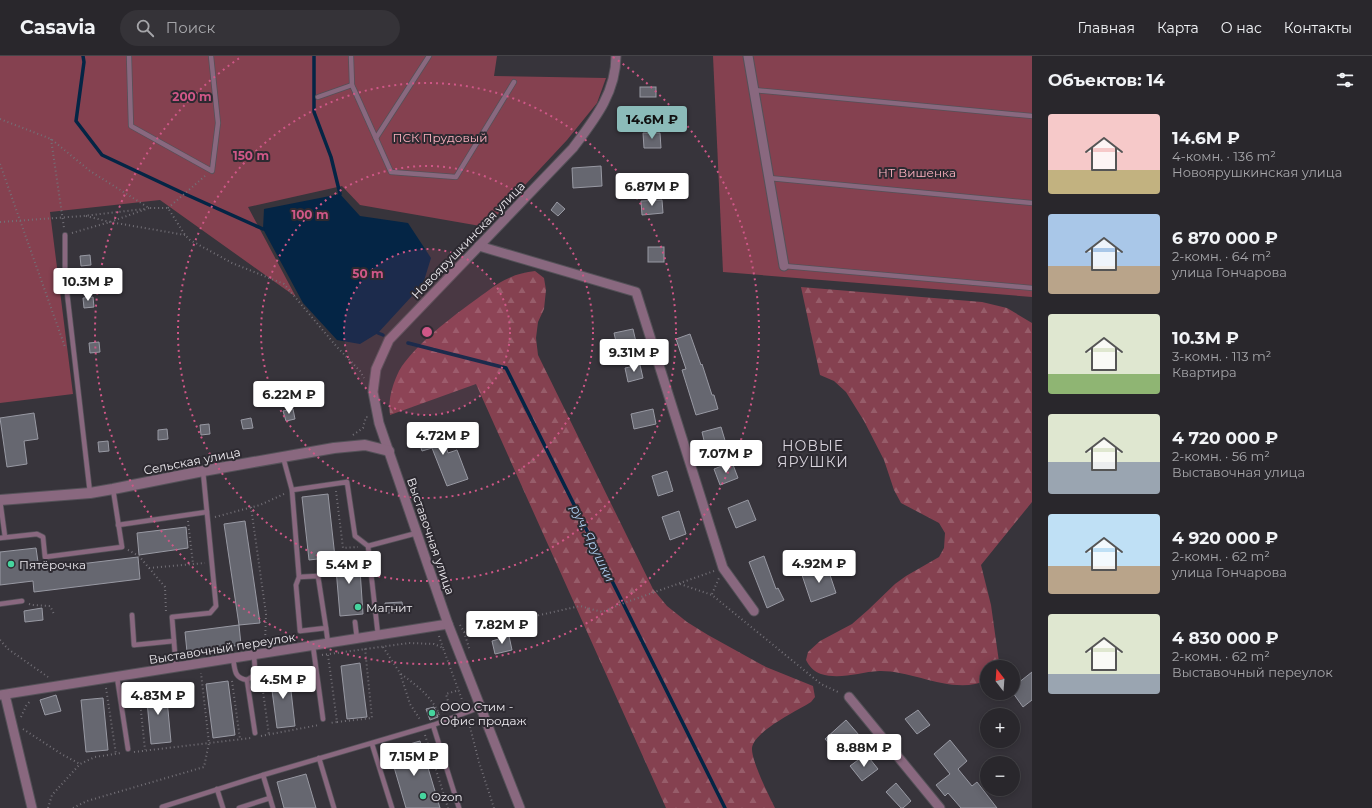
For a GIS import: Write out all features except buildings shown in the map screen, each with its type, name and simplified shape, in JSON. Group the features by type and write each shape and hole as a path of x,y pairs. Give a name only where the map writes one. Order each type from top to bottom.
{"street":[{"name":"Новоярушкинская улица","path":"389,451 379,423 373,392 376,368 389,340 573,148 592,123 606,100 614,77 616,56"},
{"path":"748,56 784,266"},
{"path":"479,246 636,292 723,568 754,611"},
{"name":"Сельская улица","path":"0,500 90,493 334,448 365,445 389,451"},
{"name":"Выставочная улица","path":"389,451 448,624 520,808"},
{"name":"Выставочный переулок","path":"2,693 118,679 176,667 233,662 328,643 448,624"},
{"path":"2,693 17,726 32,808"},
{"path":"849,697 940,808"}],"lane":[{"path":"129,56 131,126 212,171 218,124 211,56"},
{"path":"351,56 352,85 391,172 456,178 514,82"},
{"path":"376,138 429,56"},
{"path":"318,97 352,85"},
{"path":"754,90 1032,116"},
{"path":"769,178 1032,203"},
{"path":"65,235 65,275 90,493"},
{"path":"784,266 1032,288"},
{"path":"283,457 292,490 299,577 296,585 300,631 326,628"},
{"path":"176,667 172,617 210,613 216,606 203,471"},
{"path":"292,490 347,482 355,536 368,546 378,635"},
{"path":"0,500 2,537 37,534 43,537 45,557 122,547 113,489"},
{"path":"118,525 207,512"},
{"path":"368,546 417,534"},
{"path":"299,577 318,576 328,643"},
{"path":"0,604 22,601"},
{"path":"132,616 134,645 174,641"},
{"path":"355,622 360,638"},
{"path":"313,646 323,719"},
{"path":"233,662 235,673 241,679 247,680 253,676 256,658"},
{"path":"118,679 129,751"},
{"path":"247,680 255,733"},
{"path":"161,808 216,789 433,725 481,707"},
{"path":"433,725 459,808"},
{"path":"372,744 392,808"},
{"path":"319,758 334,808"},
{"path":"263,775 273,808"},
{"path":"216,789 222,808"},
{"path":"239,808 270,798"}],"path":[{"path":"0,119 51,139 90,171 149,208"},
{"path":"51,139 65,235 110,222 149,208"},
{"path":"0,164 67,353"},
{"path":"0,222 83,216 149,208 168,208 212,171"},
{"path":"168,208 185,235 190,240 232,263 284,284 337,346 360,370 373,392"},
{"path":"83,216 185,235"},
{"path":"208,519 260,505 292,490"},
{"path":"329,491 336,490 343,548 362,547"},
{"path":"251,507 266,614 265,644 256,658 259,663 269,735"},
{"path":"188,515 193,564"},
{"path":"122,547 139,556 165,587 166,613 172,617"},
{"path":"149,568 212,562"},
{"path":"464,632 580,606 602,612 624,602 723,568"},
{"path":"712,595 723,568"},
{"path":"679,583 712,595 821,684 849,697"},
{"path":"22,601 32,605 50,606 54,614"},
{"path":"378,635 382,647 400,673 410,704 425,727"},
{"path":"129,751 240,739 337,722 372,718 365,649 360,638"},
{"path":"0,640 8,648 61,686"},
{"path":"315,656 409,643 434,644 443,648 464,702 479,762 494,808"},
{"path":"328,654 337,722"},
{"path":"233,662 230,667 240,739"},
{"path":"73,808 87,801 204,767 210,743 199,664"},
{"path":"400,673 419,687 436,707"},
{"path":"116,754 106,684 118,679"},
{"path":"138,679 145,750"},
{"path":"450,708 446,694 459,690"},
{"path":"17,726 26,706 34,697"},
{"path":"438,713 464,702"},
{"path":"17,726 80,764"},
{"path":"17,726 21,732"},
{"path":"419,736 425,735 448,808"},
{"path":"48,808 52,795 80,764 96,756 123,753"}],"green space":[{"name":"ПСК Прудовый","path":"0,56 497,56 494,76 606,78 597,103 567,140 486,227 360,205 342,186 248,207 296,297 160,200 50,212 73,394 0,403"},
{"name":"НТ Вишенка","path":"713,56 1032,56 1032,297 723,272"},
{"path":"535,271 544,278 546,290 544,309 538,322 536,338 538,355 653,589 667,606 687,622 708,635 766,667 813,686 815,697 811,702 768,728 760,735 752,748 752,754 757,769 775,808 666,808 476,384 390,415 391,393 399,371 414,351 424,341 457,313 497,285 515,275"},
{"path":"801,287 982,302 1007,308 1032,323 1032,502 981,565 991,605 999,660 980,660 980,682 961,685 947,684 906,674 879,671 843,676 828,676 816,672 810,667 806,660 808,652 820,641 852,624 895,584 939,557 944,548 945,533 939,523 901,503 894,490 884,460 864,421 846,392 834,381 820,375"}],"water":[{"path":"340,194 360,216 408,223 431,258 423,284 378,333 360,344 337,340 303,303 263,229 264,209"}],"waterway":[{"path":"83,56 84,62 76,121 102,155 263,229"},
{"path":"314,56 314,112 331,157 340,194"},
{"name":"руч. Ярушки","path":"378,333 383,335"},
{"name":"руч. Ярушки","path":"408,343 506,368 725,808"}],"place":[{"name":"Пятёрочка","path":"11,564"},
{"name":"Магнит","path":"358,607"},
{"name":"ООО Стим - Офис продаж","path":"432,713"},
{"name":"Ozon","path":"423,796"}],"district":[{"name":"НОВЫЕ ЯРУШКИ","path":"813,454"}]}
